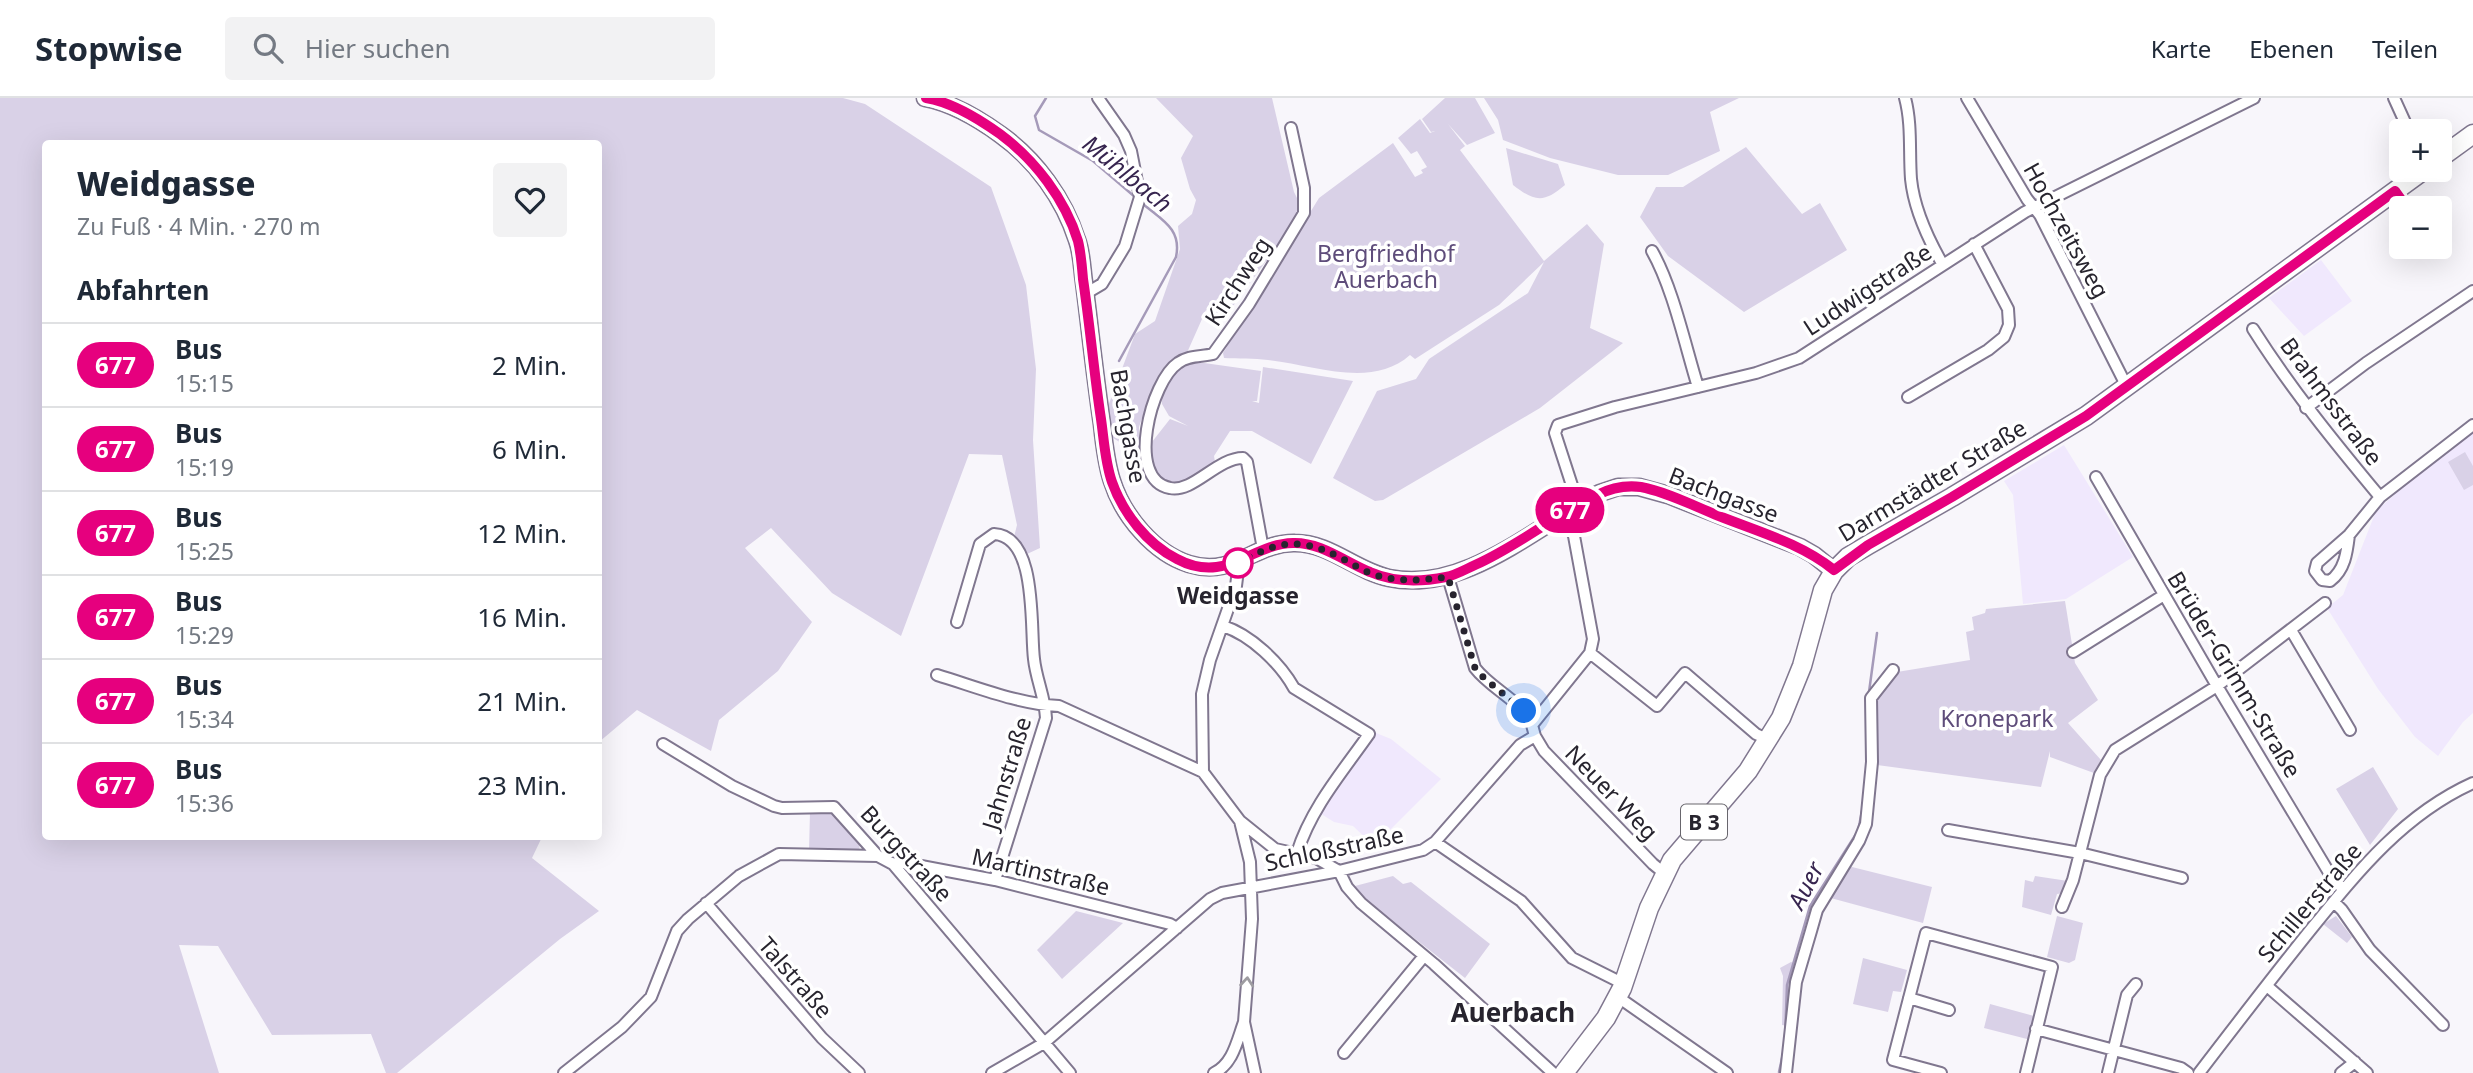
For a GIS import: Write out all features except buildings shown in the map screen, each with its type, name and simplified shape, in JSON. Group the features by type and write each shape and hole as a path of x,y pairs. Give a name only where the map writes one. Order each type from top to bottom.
{"main road":[{"name":"Bachgasse","path":"925,98 937,100 984,122 1015,145 1044,178 1063,206 1078,243 1107,462 1118,498 1147,537 1178,560 1206,567 1239,562 1264,549 1287,543 1306,544 1389,578 1412,581 1448,577 1486,560 1578,504 1618,487 1639,487 1668,495 1800,547 1834,570"},
{"path":"2452,150 2473,135"},
{"name":"Darmstädter Straße","path":"1564,1073 1593,1036 1621,991 1649,908 1664,873 1681,848 1748,771 1769,740 1792,695 1823,590 1834,570 1868,545 2069,427 2407,182"}],"street":[{"path":"1086,294 1102,284 1125,246 1139,201 1131,150 1124,135 1098,98"},
{"path":"1905,98 1912,182 1926,233 1943,265"},
{"name":"Hochzeitsweg","path":"1967,98 2027,199 2035,207 2126,385"},
{"name":"Ludwigstraße","path":"1578,504 1555,433 1558,425 1615,407 1756,373 1799,358 2035,207 2254,98"},
{"path":"2394,98 2404,119"},
{"name":"Kirchweg","path":"1264,549 1247,462 1243,458 1224,463 1189,484 1174,489 1155,479 1150,470 1144,443 1159,386 1167,373 1190,356 1213,354 1250,304 1304,213 1304,188 1291,128"},
{"path":"1908,397 1988,350 2004,337 2009,325 2008,309 1974,244"},
{"path":"1652,251 1675,311 1698,387"},
{"path":"2306,408 2366,363 2473,291"},
{"name":"Brahmsstraße","path":"2253,329 2306,408 2380,497"},
{"path":"2349,536 2380,497 2473,425"},
{"name":"Brüder-Grimm-Straße","path":"2096,477 2334,881 2344,889"},
{"path":"1564,513 1574,536 1593,639 1590,653 1657,706 1685,673 1756,734 1769,740"},
{"path":"957,622 980,544 994,534 1008,538 1019,552 1026,568 1034,660 1045,705 1059,706 1203,772 1240,821 1275,849 1315,858 1339,871 1347,887 1361,903 1553,1073"},
{"path":"1203,772 1202,694 1210,660 1236,586 1239,562"},
{"name":"Neuer Weg","path":"1448,577 1475,668 1518,704 1544,751 1664,873"},
{"path":"2073,652 2164,595"},
{"path":"2062,907 2073,880 2100,775 2115,750 2217,686 2325,603"},
{"path":"1223,625 1243,635 1289,678 1294,688 1369,734 1316,809 1303,833 1297,853"},
{"path":"2291,630 2350,730"},
{"name":"Schloßstraße","path":"992,1073 1044,1043 1210,899 1251,886 1339,871 1410,854 1434,842 1534,731 1590,653"},
{"path":"1786,1073 1796,982 1817,910 1859,841 1866,824 1873,754 1871,698 1893,670"},
{"name":"Jahnstraße","path":"937,675 1045,705 1044,728 995,880"},
{"name":"Burgstraße","path":"663,744 732,786 774,806 834,807 878,856 893,864 1070,1073"},
{"name":"Schillerstraße","path":"2199,1073 2344,889 2404,825 2455,791 2473,783"},
{"path":"1240,821 1251,862 1252,919 1244,1023 1255,1073"},
{"path":"1948,830 2080,853 2182,878"},
{"path":"1434,842 1521,901 1572,958 1621,991 1727,1073"},
{"path":"564,1073 622,1027 651,997 677,931 739,876 779,854 878,856"},
{"name":"Martinstraße","path":"893,864 900,862 995,880 1177,928"},
{"path":"2334,902 2370,950 2443,1025"},
{"name":"Talstraße","path":"706,903 822,1038 859,1073"},
{"path":"1941,1073 1893,1060 1926,933 2052,967 2026,1073"},
{"path":"1344,1053 1424,956"},
{"path":"2108,1073 2127,995 2136,984"},
{"path":"2267,986 2367,1073"},
{"path":"1909,998 1949,1010"},
{"path":"1214,1073 1224,1068 1228,1062 1244,1023"},
{"path":"2036,1029 2181,1068 2188,1073"},
{"path":"2341,1073 2355,1062"}],"shaded area":[{"path":"2321,260 2352,301 2304,336 2269,298"},
{"path":"2473,432 2473,713 2438,756 2415,737 2378,689 2327,608 2343,595 2376,511 2436,458"},
{"path":"2064,445 2133,557 2066,599 2023,604 2013,495 2004,481"},
{"path":"1376,733 1391,739 1441,779 1374,846 1353,826 1334,822 1318,812"}],"green space":[{"path":"0,98 843,98 865,104 991,187 1026,285 1036,369 1033,440 1040,548 1027,554 1014,537 1017,525 1002,455 969,454 901,636 832,593 771,528 745,548 812,622 778,671 719,720 711,751 637,710 602,739 602,140 42,140 42,840 541,840 532,858 599,911 560,939 397,1073 386,1073 371,1034 272,1035 218,946 179,945 219,1073 0,1073"},
{"path":"1156,98 1272,98 1294,192 1302,208 1269,262 1266,261 1225,317 1206,310 1186,355 1162,376 1151,392 1139,427 1140,462 1129,448 1110,436 1104,417 1135,334 1155,321 1180,249 1178,226 1192,214 1196,200 1181,158 1193,136"},
{"name":"Bergfriedhof Auerbach","path":"1445,98 1475,98 1495,133 1467,145 1448,124 1465,146 1460,150 1544,261 1587,224 1604,244 1590,328 1623,343 1540,408 1383,500 1375,501 1333,478 1377,391 1416,379 1429,359 1528,293 1544,262 1499,305 1415,359 1410,355 1395,365 1378,371 1360,373 1323,370 1268,360 1224,358 1223,353 1319,198 1393,143 1415,177 1423,173 1421,170 1427,167 1417,151 1411,154 1398,138 1420,119 1430,133 1435,131 1431,132 1422,119"},
{"path":"1484,98 1739,98 1710,112 1720,151 1668,175 1618,175 1550,158 1503,140 1498,120"},
{"path":"1746,147 1802,214 1820,203 1847,250 1744,312 1668,256 1640,217 1656,187 1683,187"},
{"path":"1506,148 1558,164 1565,185 1545,197 1527,195 1513,185"},
{"path":"1190,361 1261,371 1257,401 1252,401 1259,403 1263,367 1353,381 1311,464 1252,431 1230,431 1214,456 1215,462 1185,481 1169,484 1162,481 1154,471 1148,447 1170,419 1188,426 1169,416 1162,404 1160,390 1168,376"},
{"path":"2465,452 2473,466 2473,485 2464,490 2448,462"},
{"name":"Kronepark","path":"2065,601 2075,663 2098,700 2068,723 2101,760 2094,773 2050,757 2050,751 2041,787 1877,765 1873,701 1897,672 1970,660 1966,632 1974,630 1972,617 1985,613 1986,609"},
{"path":"2373,767 2398,809 2370,845 2336,789"},
{"path":"810,812 833,812 860,842 859,852 809,851"},
{"path":"1848,866 1932,887 1923,923 1827,897"},
{"path":"1393,876 1403,884 1411,882 1490,944 1465,978 1367,901 1355,886"},
{"path":"2035,876 2068,881 2064,893 2057,894 2051,915 2022,907 2025,880 2033,882"},
{"path":"1076,911 1123,923 1062,979 1037,950"},
{"path":"2057,916 2083,923 2075,960 2069,963 2047,957"},
{"path":"2336,916 2352,937 2347,943 2323,924"},
{"path":"1863,958 1907,970 1901,992 1893,991 1888,1012 1853,1004"},
{"path":"1791,962 1796,964 1790,985 1788,1026 1782,1025 1783,976 1780,968"},
{"path":"1990,1004 2038,1017 2031,1040 1984,1028"}],"waterway":[{"name":"Mühlbach","path":"1046,98 1035,116 1039,130 1093,161 1135,197"},
{"name":"Mühlbach","path":"1119,361 1176,257 1177,247 1173,232 1143,204"},
{"name":"Auer","path":"1869,692 1877,633"},
{"name":"Auer","path":"1785,1039 1787,985 1810,906 1858,831 1862,811"},
{"name":"Auer","path":"1779,1072 1784,1049"}],"bus line":[{"name":"677","path":"926,98 937,100 984,122 1015,145 1044,178 1063,206 1078,243 1107,462 1118,498 1147,537 1178,560 1192,565 1219,567 1239,562 1264,549 1296,543 1317,547 1372,573 1412,581 1448,577 1486,560 1578,504 1618,487 1639,487 1668,495 1800,547 1834,570 1868,545 2086,416 2395,191 2399,196"}],"place":[{"name":"Weidgasse","path":"1238,563"}],"district":[{"name":"Auerbach","path":"1513,1012"}],"route":[{"path":"1238,563 1264,549 1296,543 1317,547 1372,573 1389,578 1412,581 1448,577 1475,668 1524,711"}]}
